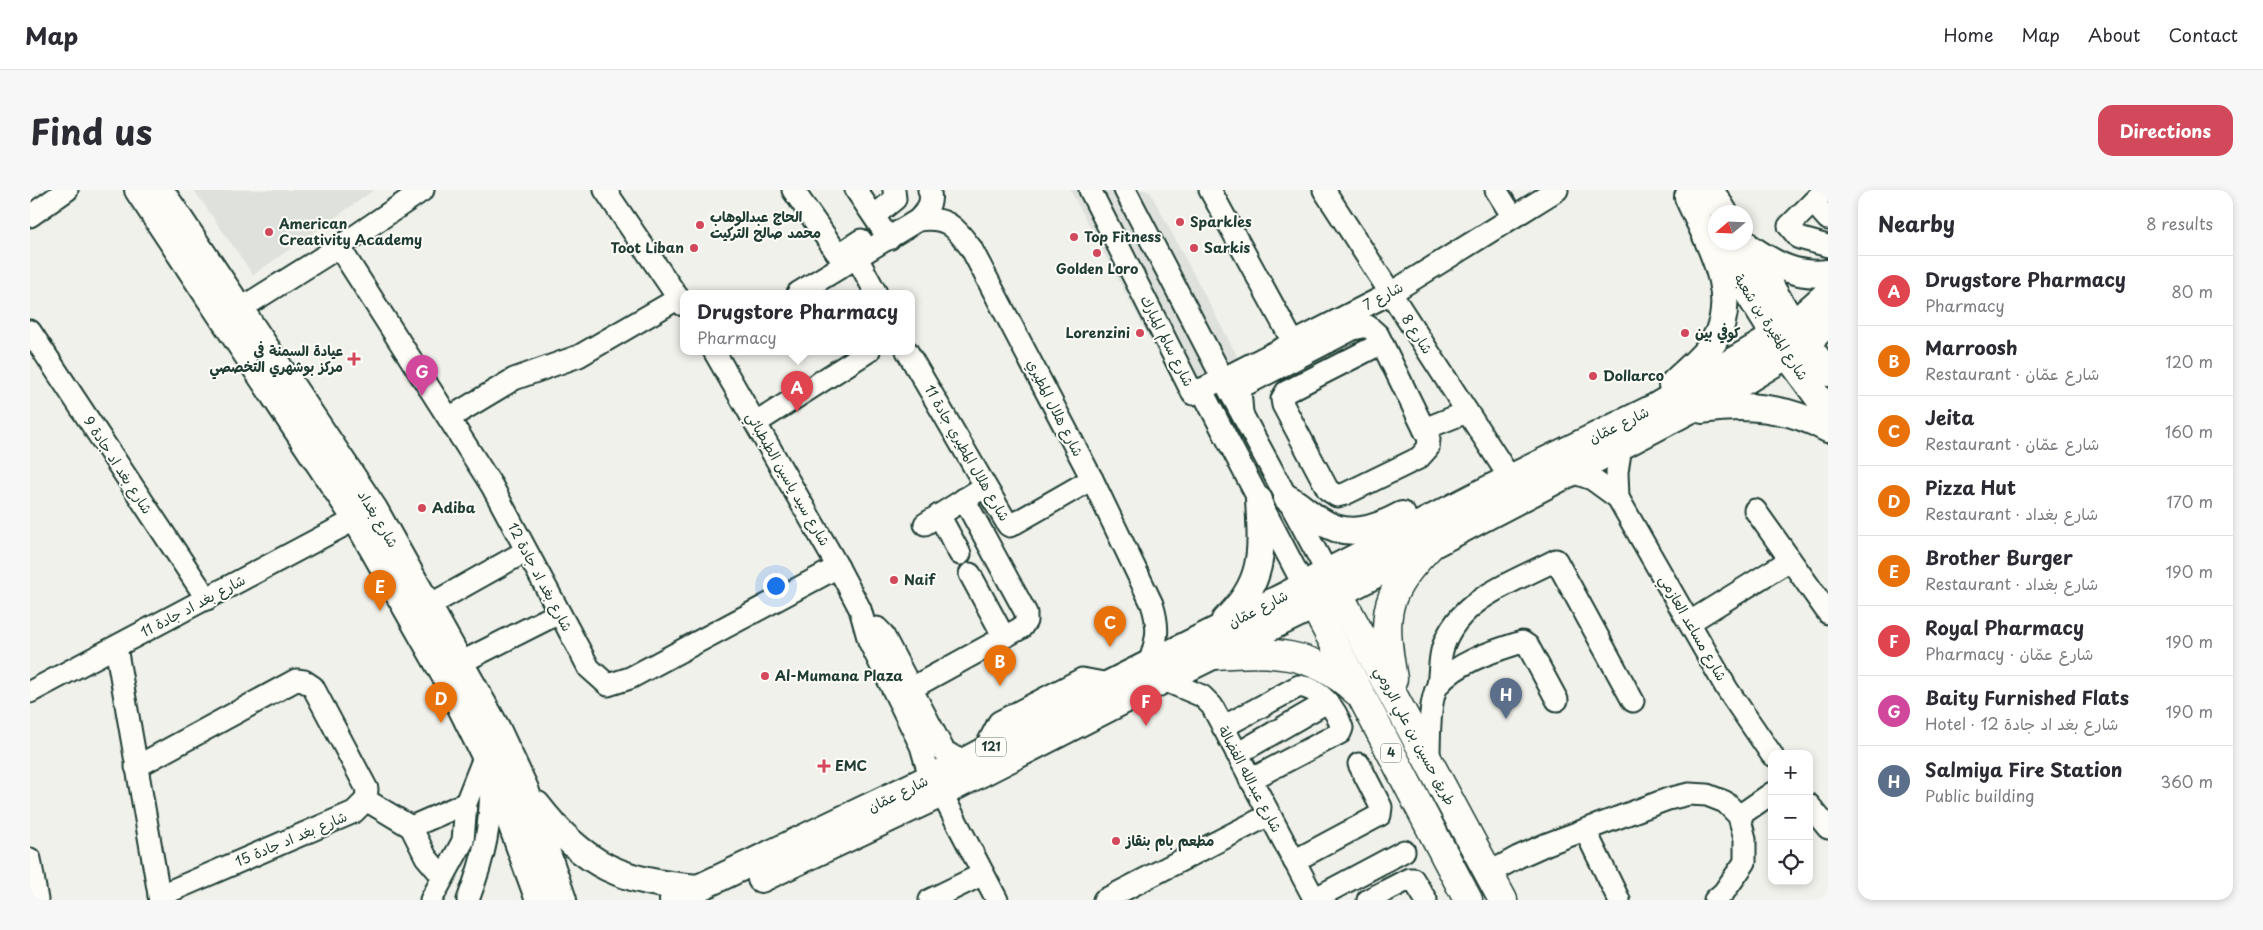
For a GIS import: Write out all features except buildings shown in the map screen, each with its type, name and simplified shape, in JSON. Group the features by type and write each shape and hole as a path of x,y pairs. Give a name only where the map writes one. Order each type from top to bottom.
{"highway":[{"path":"1397,703 1386,642 1389,608 1396,589 1406,572 1434,542"},
{"name":"طريق حسين بن علي الرومي","path":"1321,590 1362,698 1468,900"},
{"name":"طريق حسين بن علي الرومي","path":"1321,590 1397,703 1503,900"},
{"path":"1214,644 1297,657 1334,674 1362,698"},
{"path":"1428,823 1454,809"}],"main road":[{"name":"شارع بغداد","path":"138,190 356,520 448,681 488,762 539,900"},
{"name":"شارع بغداد","path":"160,190 374,509 497,729 525,789 563,900"},
{"path":"1694,192 1714,205"},
{"path":"1655,407 1671,386 1708,350 1719,331 1725,309 1721,276 1694,192"},
{"name":"شارع المغيرة بن شعبة","path":"1694,192 1708,224"},
{"name":"شارع المغيرة بن شعبة","path":"1722,250 1790,339 1828,373"},
{"name":"شارع المغيرة بن شعبة","path":"1747,250 1790,339 1828,411"},
{"path":"1752,250 1768,261 1792,271 1805,274 1828,273"},
{"name":"شارع عمّان","path":"673,900 713,897 1321,590 1434,542 1747,380 1790,339 1828,292"},
{"name":"شارع عمّان","path":"1321,590 1458,505 1790,339 1828,323"},
{"path":"1684,412 1733,406 1756,406 1789,413 1828,429"},
{"path":"1214,644 1244,600 1257,573 1261,547 1255,492"},
{"path":"1287,498 1326,525 1349,531 1373,529 1432,503 1458,505"},
{"name":"شارع عمّان","path":"934,787 974,756 1109,684 1156,672"},
{"path":"525,789 563,836 597,863 611,870 644,881 713,897"}],"street":[{"path":"30,216 68,190"},
{"path":"240,309 339,247 423,190"},
{"path":"605,190 680,300"},
{"path":"793,190 837,253 844,252 881,227 918,220 928,208 931,200 929,190"},
{"path":"856,190 881,227"},
{"path":"803,290 857,258 881,227 895,199 894,190"},
{"name":"شارع سالم المبارك","path":"1090,190 1193,394 1201,389 1255,492 1321,590"},
{"path":"1125,190 1287,498 1321,590"},
{"path":"1210,190 1293,342"},
{"name":"شارع 8","path":"1324,190 1510,478"},
{"path":"1496,190 1513,217"},
{"name":"شارع 7","path":"1201,389 1391,293 1557,190"},
{"path":"1828,219 1819,196 1788,226 1799,238 1828,246"},
{"name":"شارع هلال المطيري","path":"918,220 933,218 946,222 955,228 971,248 1092,479 1152,604 1158,621 1156,672"},
{"name":"شارع بغد اد جادة 12","path":"339,247 492,486 589,668 608,685 630,678 838,567"},
{"path":"857,258 874,290"},
{"path":"449,418 514,378 579,356 680,302"},
{"path":"1242,413 1240,390 1245,385 1353,329 1368,326 1378,335 1382,342 1429,439 1428,448 1420,458 1345,494 1337,496 1328,490 1283,406 1282,399 1286,392 1382,342"},
{"name":"شارع بغد اد جادة 9","path":"30,331 207,599"},
{"name":"شارع سيد ياسين الطبطبائي","path":"716,355 838,567 860,609 869,641 921,746 934,787"},
{"path":"756,423 863,355"},
{"name":"شارع هلال المطيري جادة 11","path":"909,355 985,487 1010,526 1092,479"},
{"path":"1424,429 1467,412"},
{"name":"شارع مساعد العازمي","path":"1618,498 1617,472 1621,446"},
{"path":"1255,492 1268,488 1272,482 1272,470"},
{"name":"شارع مساعد العازمي","path":"1572,472 1597,482 1618,498 1727,689 1769,750"},
{"path":"960,554 932,519 985,487"},
{"path":"910,688 1024,625 1027,617 964,499"},
{"path":"1755,510 1828,613"},
{"name":"شارع بغد اد جادة 11","path":"30,692 356,520"},
{"path":"428,606 526,551"},
{"path":"1430,764 1429,724 1438,685 1443,648 1456,620 1477,600 1556,560 1633,701"},
{"path":"1690,622 1790,560"},
{"path":"970,574 1004,637"},
{"name":"شارع سيد ياسين الطبطبائي","path":"860,609 882,633 944,751 954,757 974,756"},
{"path":"460,663 559,613"},
{"path":"1438,685 1466,663 1522,642 1528,646 1556,700"},
{"path":"116,647 160,898"},
{"name":"شارع عبدالله الفضالة","path":"1156,672 1202,696 1212,706 1268,815 1315,899"},
{"path":"136,766 296,680 304,681 313,687 354,764 367,789 366,800 411,827 426,857 443,877"},
{"path":"1224,727 1300,686 1327,702 1338,716 1342,728 1340,733 1250,780"},
{"path":"1237,754 1327,702"},
{"path":"431,900 463,841 466,803 488,762"},
{"path":"468,900 483,860 491,815 488,762"},
{"path":"1294,861 1380,815 1381,807 1359,764"},
{"path":"934,787 997,900"},
{"path":"1488,874 1518,857 1668,799 1689,794 1707,795 1725,802 1739,816 1745,840 1745,862 1724,892 1715,900"},
{"path":"1739,816 1769,795"},
{"name":"شارع بغد اد جادة 15","path":"160,898 354,812 366,800"},
{"path":"411,827 466,803"},
{"path":"1813,810 1828,828"},
{"path":"1113,898 1268,815"},
{"path":"1585,830 1620,900"},
{"path":"1315,899 1404,851"},
{"path":"30,859 37,900"},
{"path":"930,900 983,874"},
{"path":"1368,900 1409,879 1413,879 1426,900"}],"shaded area":[{"name":"American Creativity Academy","path":"194,190 374,190 253,275"},
{"path":"1070,190 1149,190 1243,367 1183,400"}],"place":[{"name":"Sparkles","path":"1180,222"},
{"name":"الحاج عبدالوهاب محمد صالح التركيت","path":"700,225"},
{"name":"American Creativity Academy","path":"269,232"},
{"name":"Top Fitness","path":"1074,237"},
{"name":"Toot Liban","path":"694,248"},
{"name":"Sarkis","path":"1194,248"},
{"name":"Golden Loro","path":"1097,253"},
{"name":"Lorenzini","path":"1140,333"},
{"name":"كوفي بين","path":"1685,333"},
{"name":"عيادة السمنة في مركز بوشهري التخصصي","path":"354,359"},
{"name":"Dollarco","path":"1593,376"},
{"name":"Baity Furnished Flats","path":"422,396"},
{"name":"Drugstore Pharmacy","path":"797,412"},
{"name":"Adiba","path":"422,508"},
{"name":"Naif","path":"894,580"},
{"name":"Brother Burger","path":"380,611"},
{"name":"Jeita","path":"1110,647"},
{"name":"Al-Mumana Plaza","path":"765,676"},
{"name":"Marroosh","path":"1000,686"},
{"name":"Salmiya Fire Station","path":"1506,719"},
{"name":"Pizza Hut","path":"441,723"},
{"name":"Royal Pharmacy","path":"1146,726"},
{"name":"EMC","path":"824,766"},
{"name":"مطعم بام بنقاز","path":"1116,841"}]}
